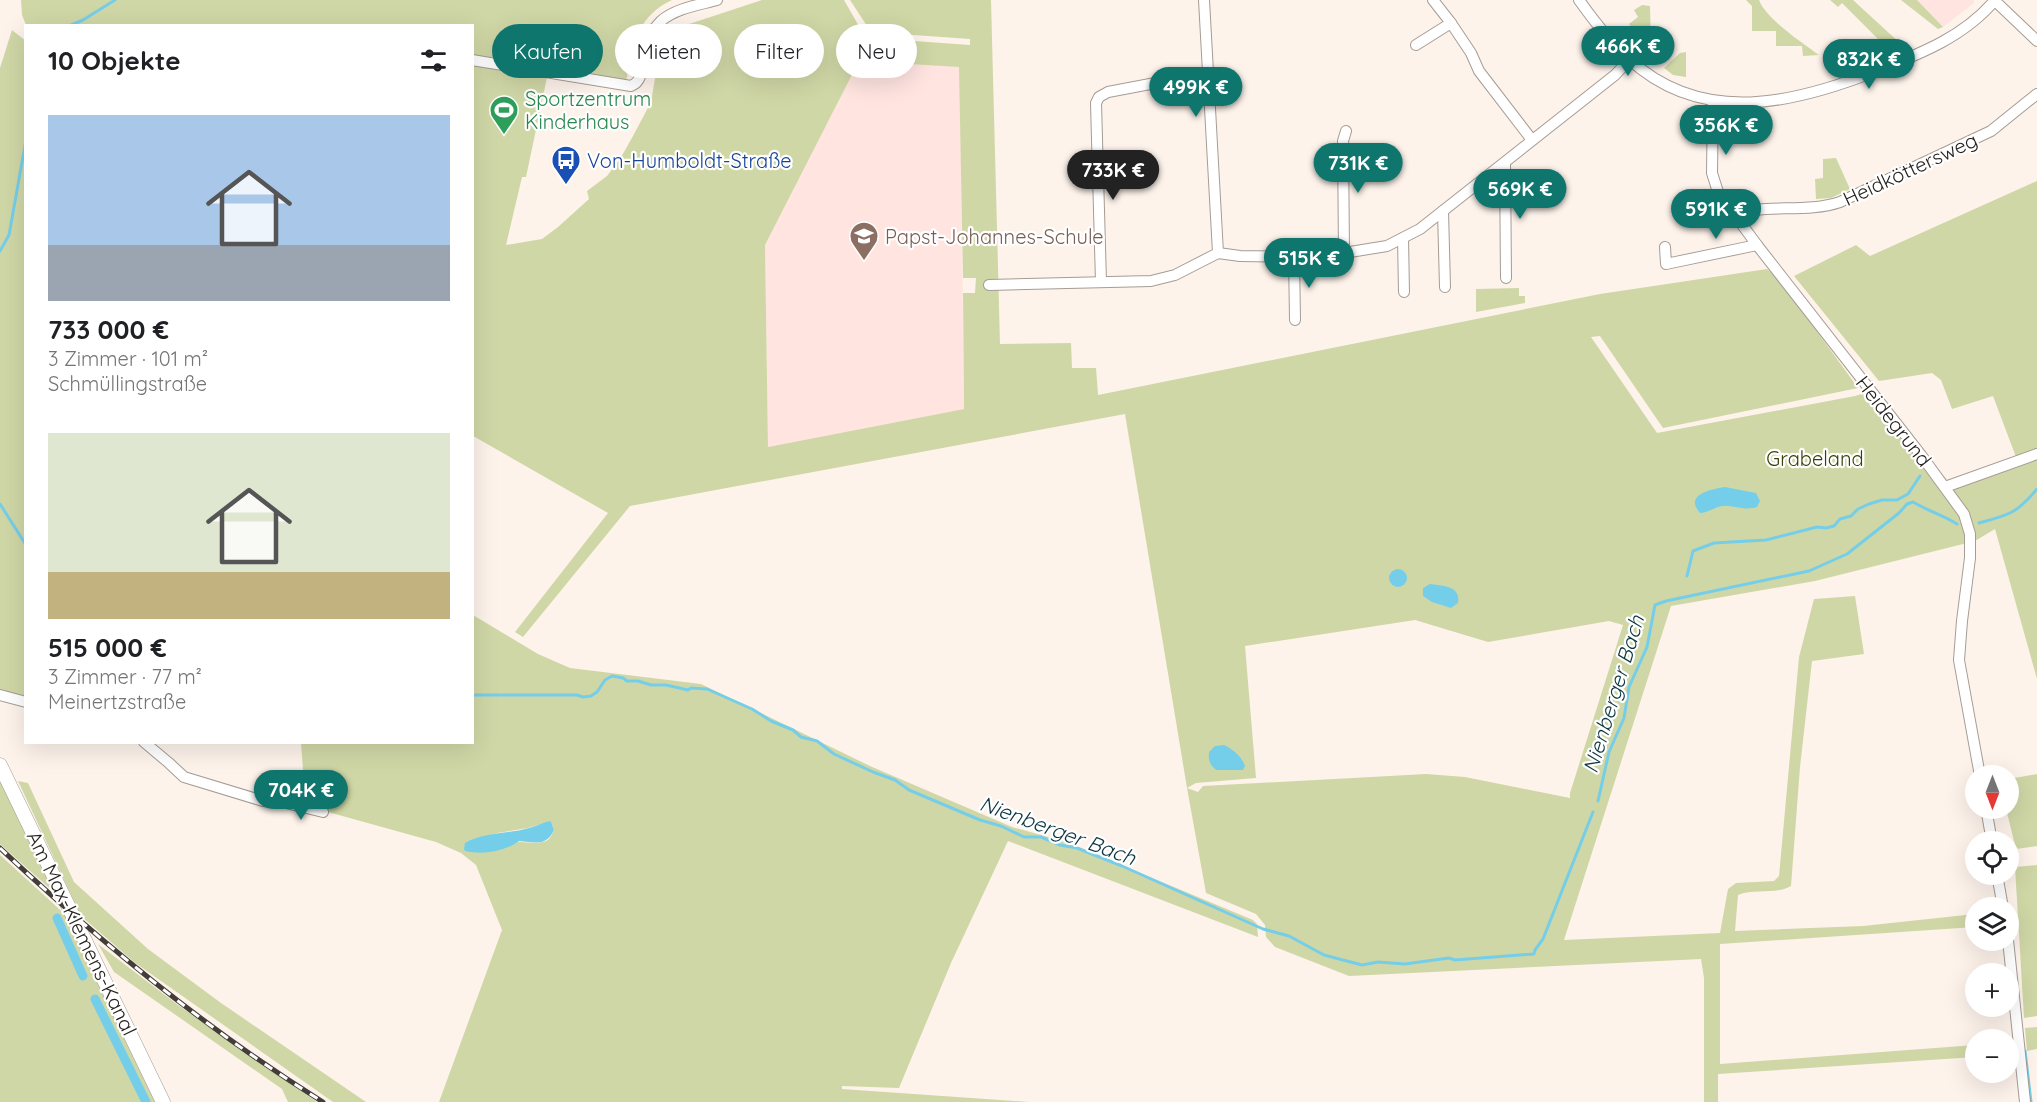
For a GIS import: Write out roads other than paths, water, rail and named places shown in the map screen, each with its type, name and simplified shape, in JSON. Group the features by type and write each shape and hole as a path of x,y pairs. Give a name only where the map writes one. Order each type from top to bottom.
{"main road":[{"name":"Am Max-Klemens-Kanal","path":"0,765 164,1102"}],"street":[{"path":"474,60 626,85 635,84 640,77 646,43 662,21 674,13 717,0"},
{"path":"1204,0 1218,253"},
{"path":"1433,0 1471,52 1479,71 1532,140"},
{"path":"1579,0 1629,60 1666,85 1713,101 1751,104 1802,96 1831,88 1939,45 1975,21 1994,0 2037,41"},
{"path":"1416,45 1451,23"},
{"path":"989,285 1136,282 1162,279 1218,253 1240,256 1294,257 1344,253 1387,246 1420,229 1615,75 1629,60"},
{"path":"1101,282 1096,103 1099,97 1108,92 1208,73"},
{"name":"Heidköttersweg","path":"1734,213 1754,208 1819,206 1840,202 1991,131 2037,94"},
{"name":"Heidegrund","path":"1713,101 1712,173 1718,192 1965,514 1970,534 1970,558 1959,660 1978,765"},
{"path":"1344,253 1343,141 1346,131"},
{"path":"1505,163 1506,278"},
{"path":"1443,211 1445,287"},
{"path":"1403,238 1404,292"},
{"path":"1665,248 1666,264 1757,245"},
{"path":"1294,257 1295,320"},
{"path":"1945,486 2037,454"},
{"path":"0,695 24,701"},
{"path":"147,744 170,762 183,777 263,801 286,803 322,812"},
{"path":"2009,951 2025,1102"}],"water":[{"path":"1725,487 1756,493 1760,501 1757,507 1723,506 1700,513 1696,507 1697,497 1707,491"},
{"path":"1394,569 1402,569 1407,574 1405,585 1394,587 1389,582 1389,574"},
{"path":"1430,584 1446,586 1454,590 1457,593 1458,603 1451,608 1432,602 1423,596 1423,588"},
{"path":"1224,745 1242,759 1245,766 1243,770 1216,770 1212,766 1209,752 1215,746"},
{"path":"551,821 554,830 544,841 519,841 507,848 486,852 472,852 464,849 465,843 472,839 521,830"}],"waterway":[{"path":"74,24 115,0"},
{"path":"0,251 9,235 24,151"},
{"path":"1687,576 1693,551 1714,543 1766,540 1817,527 1834,526 1840,519 1851,516 1858,509 1869,504 1882,500 1897,500 1908,494 1920,476"},
{"name":"Nienberger Bach","path":"1979,523 1998,518 2017,509 2037,489"},
{"name":"Nienberger Bach","path":"1598,801 1609,752 1624,718 1629,687 1647,647 1655,605 1809,571 1847,554 1907,504 1913,502 1957,524"},
{"name":"Nienberger Bach","path":"0,504 24,542"},
{"name":"Nienberger Bach","path":"474,695 591,696 597,692 605,680 612,676 651,685 666,685 688,690 691,688 707,689 752,709 771,721 793,730 801,737 817,741 834,754 895,780 909,790 980,820 1001,826 1024,837 1041,837 1060,845 1077,848 1263,929 1289,936 1324,955 1362,965 1378,962 1405,964 1449,958 1455,960 1534,954 1543,939 1593,812"},
{"path":"57,918 83,976"},
{"path":"95,999 146,1102"},
{"path":"2025,1051 2031,1102"}],"railway":[{"path":"0,848 76,917 196,1015 323,1102"}],"place":[{"name":"Sportzentrum Kinderhaus","path":"504,136"},
{"name":"Von-Humboldt-Straße","path":"566,186"},
{"name":"Papst-Johannes-Schule","path":"864,262"}],"park label":[{"name":"Grabeland","path":"1815,458"}]}
